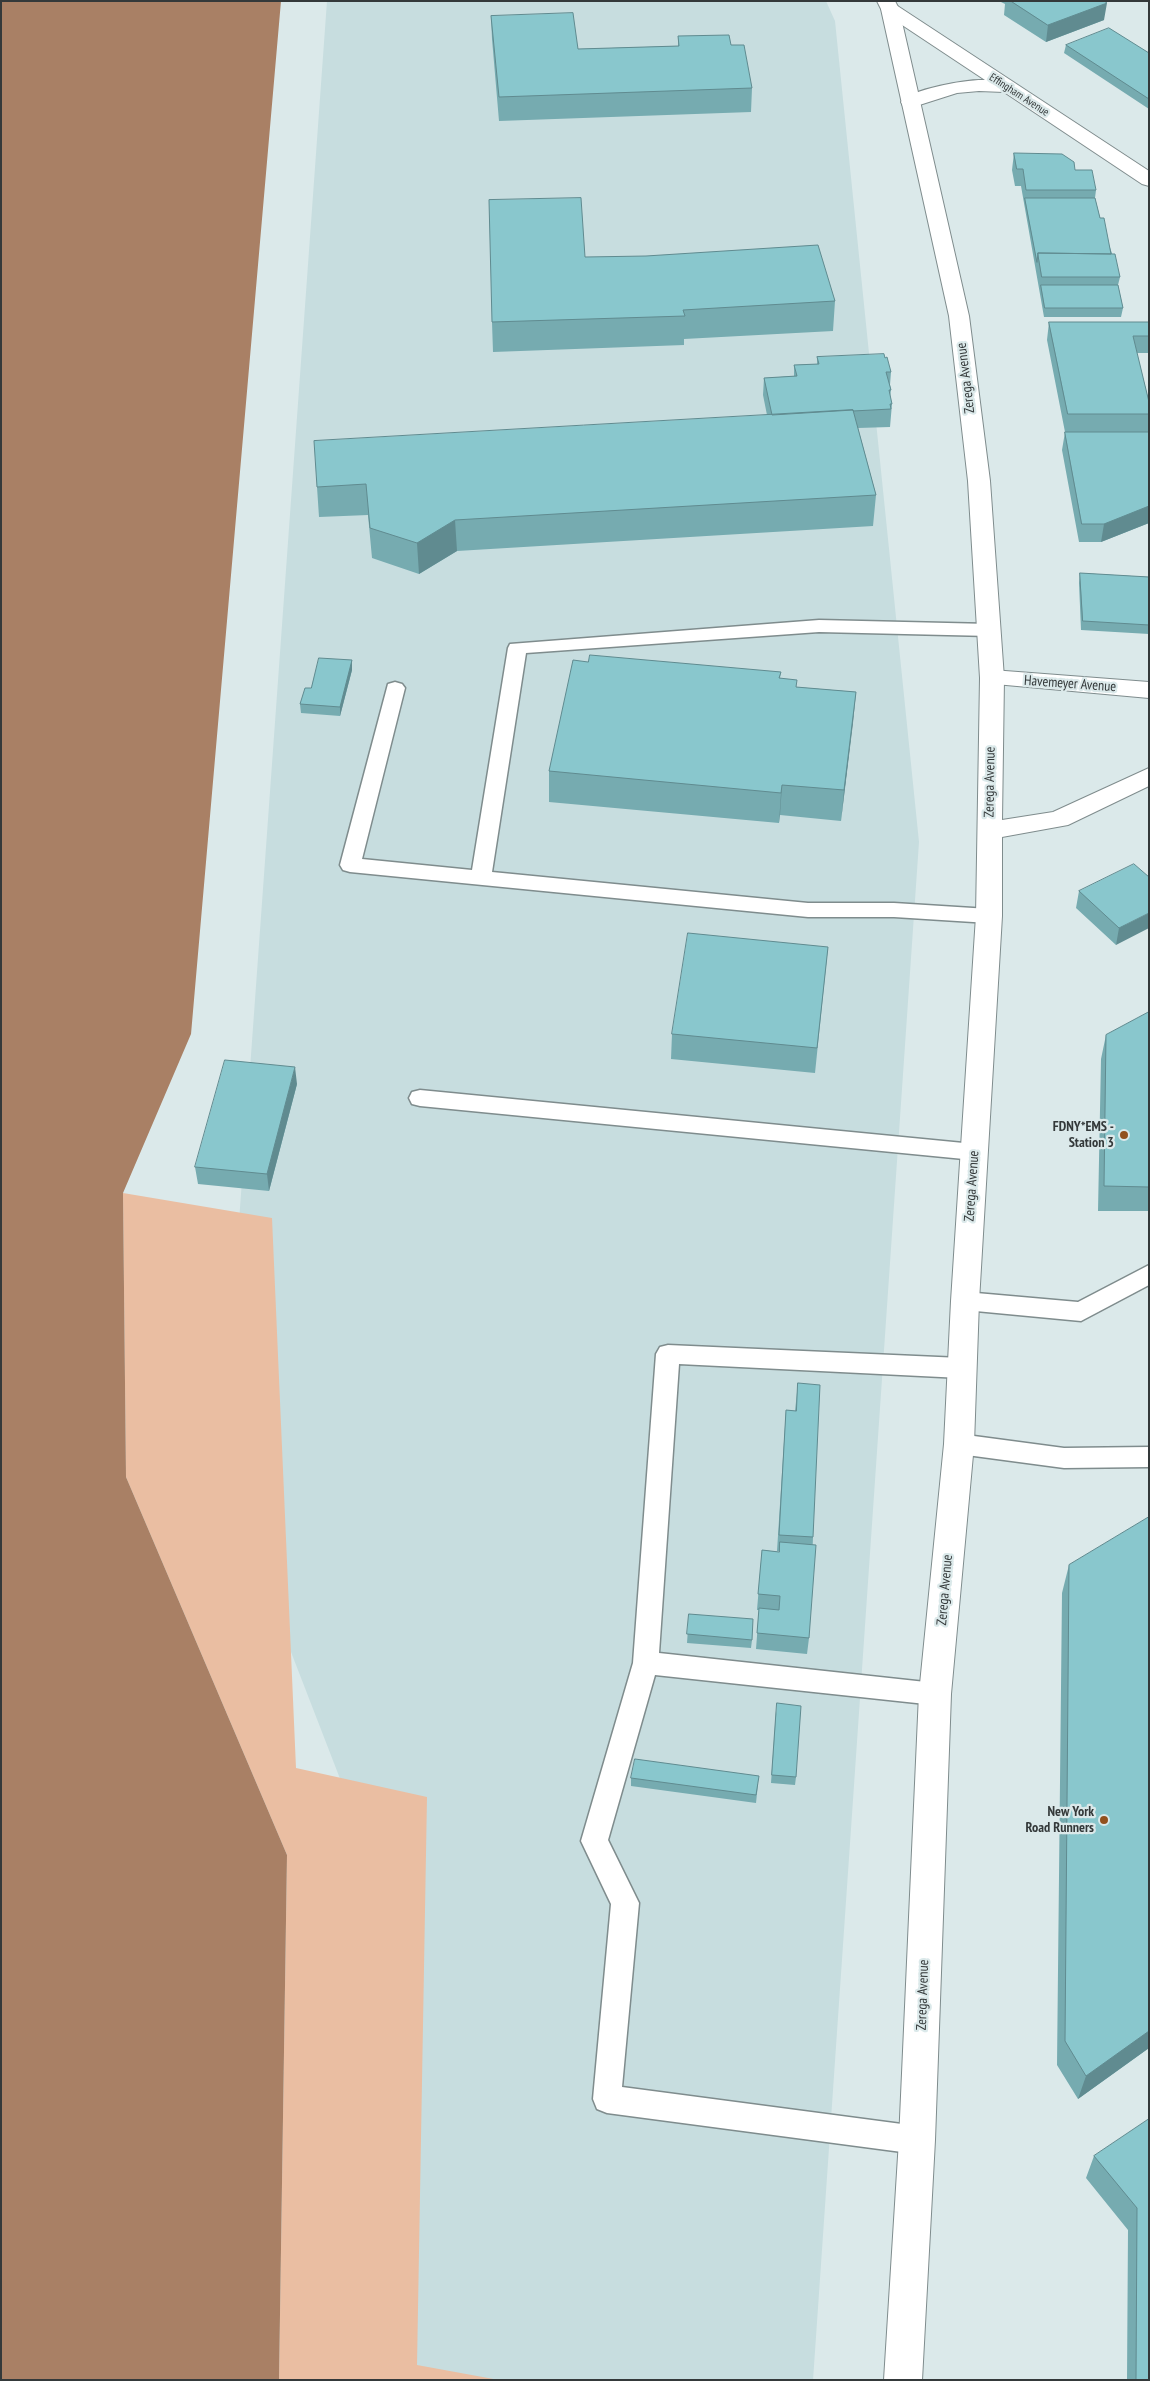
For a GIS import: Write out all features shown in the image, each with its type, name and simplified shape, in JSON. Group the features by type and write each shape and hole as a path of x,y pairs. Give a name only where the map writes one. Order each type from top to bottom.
{"street":[{"name":"Effingham Avenue","path":"888,5 1007,87 1149,180"},
{"name":"Zerega Avenue","path":"888,5 959,316 979,481 992,678 989,916 964,1301 959,1444 935,1694 916,2140 902,2380"},
{"path":"910,102 962,85 981,84 1007,87"},
{"name":"Havemeyer Avenue","path":"992,678 1149,690"},
{"path":"990,830 1059,819 1149,776"}],"lane":[{"path":"481,878 517,648 819,626 924,630 990,630"},
{"path":"395,688 350,864 808,910 894,910 989,916"},
{"path":"420,1098 974,1152"},
{"path":"964,1301 1081,1312 1149,1274"},
{"path":"916,2140 607,2099 625,1902 594,1841 646,1663 668,1354 961,1368"},
{"path":"959,1444 1064,1458 1149,1456"},
{"path":"646,1663 935,1694"}],"shaded area":[{"path":"1,1 281,1 191,1034 123,1193 126,1477 287,1855 279,2380 1,2380"},
{"path":"327,1 826,1 835,21 919,842 813,2380 336,2380 356,1820 221,1471"},
{"path":"123,1193 272,1218 296,1768 427,1797 417,2365 499,2380 279,2380 287,1855 126,1477"}],"building":[{"path":"1011,1 1104,1 1107,3 1048,25"},
{"path":"573,13 578,49 679,46 678,36 729,35 731,45 744,45 752,88 499,97 491,16"},
{"path":"1109,28 1149,53 1149,99 1066,45"},
{"path":"1014,153 1062,154 1074,162 1075,170 1092,170 1096,190 1026,190 1023,169 1017,169"},
{"path":"581,198 585,257 646,256 818,245 835,301 683,310 685,316 492,322 489,200"},
{"path":"1025,198 1095,198 1100,218 1104,218 1111,254 1038,253 1037,262"},
{"path":"1038,253 1115,254 1120,277 1042,277"},
{"path":"1041,285 1118,285 1123,308 1045,308"},
{"path":"1049,322 1149,322 1149,336 1133,336 1149,402 1149,414 1068,414"},
{"path":"884,354 885,358 887,357 891,372 886,372 891,390 889,390 892,404 890,404 891,409 772,415 764,378 797,376 794,365 819,364 817,357"},
{"path":"853,410 876,495 455,520 417,543 370,528 366,484 317,487 314,441"},
{"path":"1065,432 1149,432 1149,506 1104,524 1082,524"},
{"path":"1080,573 1149,577 1149,625 1083,621"},
{"path":"590,655 781,672 779,678 797,680 796,687 856,692 844,790 782,785 781,793 549,771 573,660 588,662"},
{"path":"319,658 352,660 340,707 300,704 305,688 311,688"},
{"path":"1134,864 1149,877 1149,913 1119,928 1079,891"},
{"path":"688,933 828,947 817,1048 672,1034"},
{"name":"FDNY*EMS - Station 3","path":"1149,1012 1149,1187 1104,1186 1106,1035"},
{"path":"225,1060 295,1067 267,1174 195,1167"},
{"path":"798,1383 820,1385 813,1537 779,1535 786,1410 796,1411"},
{"name":"New York Road Runners","path":"1149,1517 1149,2031 1086,2076 1065,2041 1069,1565"},
{"path":"780,1542 816,1545 809,1638 757,1633 759,1608 779,1610 780,1596 758,1594 762,1550 779,1552"},
{"path":"689,1614 753,1619 752,1640 687,1634"},
{"path":"777,1703 801,1706 796,1777 772,1775"},
{"path":"635,1759 759,1776 756,1795 631,1778"},
{"path":"1149,2119 1149,2380 1136,2380 1137,2208 1094,2156"}],"place":[{"name":"FDNY*EMS - Station 3","path":"1124,1135"},
{"name":"New York Road Runners","path":"1104,1820"}]}
